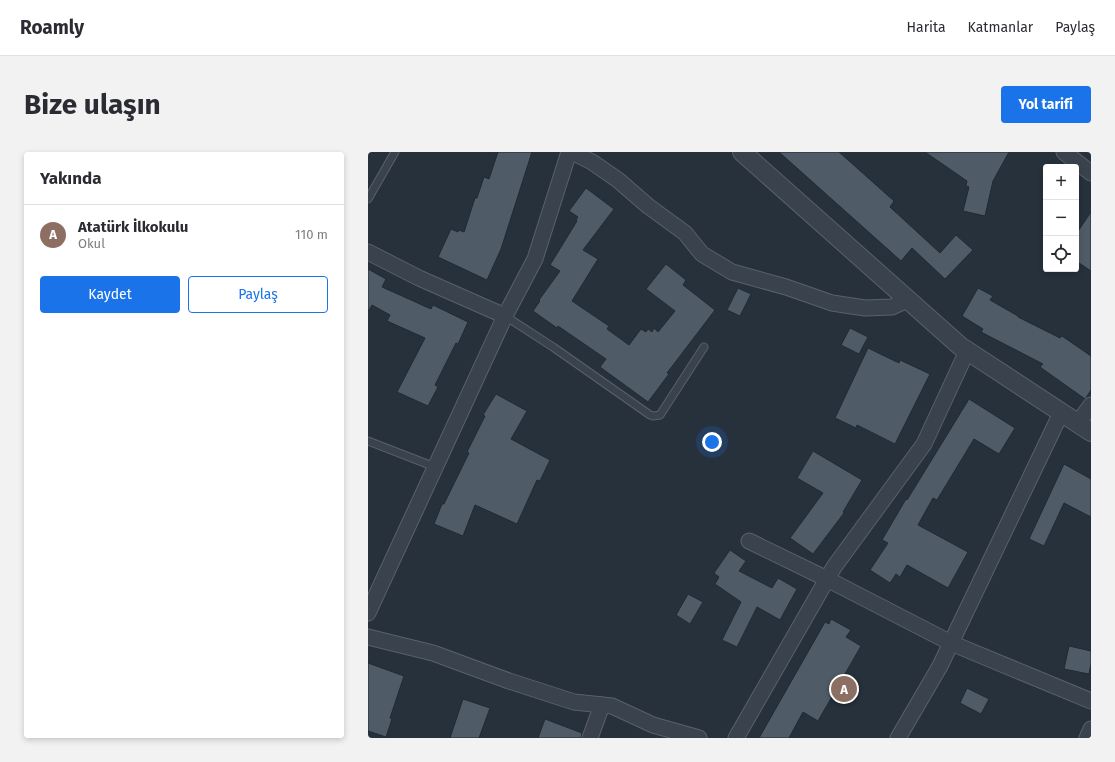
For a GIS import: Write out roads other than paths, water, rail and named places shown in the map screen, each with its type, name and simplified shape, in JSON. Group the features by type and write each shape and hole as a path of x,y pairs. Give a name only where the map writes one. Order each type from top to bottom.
{"street":[{"path":"368,613 505,316 535,259 570,152 592,162 618,180 648,206 685,233 702,254 732,272 786,287 832,303 865,308 892,307 907,300"},
{"path":"742,152 967,352 1084,428 1091,405"},
{"path":"1072,154 1091,173"},
{"path":"368,252 419,278 505,316"},
{"path":"736,738 834,567 924,444 967,352"},
{"path":"898,738 940,666 1061,413"},
{"path":"749,541 827,579 951,643 1091,701"},
{"path":"368,637 433,653 509,681 574,702 612,706 653,725 699,738"},
{"path":"590,738 602,705"},
{"path":"1087,738 1091,729"}],"lane":[{"path":"368,199 395,152"},
{"path":"505,316 653,416 660,415 704,347"},
{"path":"368,441 435,467"}],"place":[{"name":"Atatürk İlkokulu","path":"844,689"}]}
